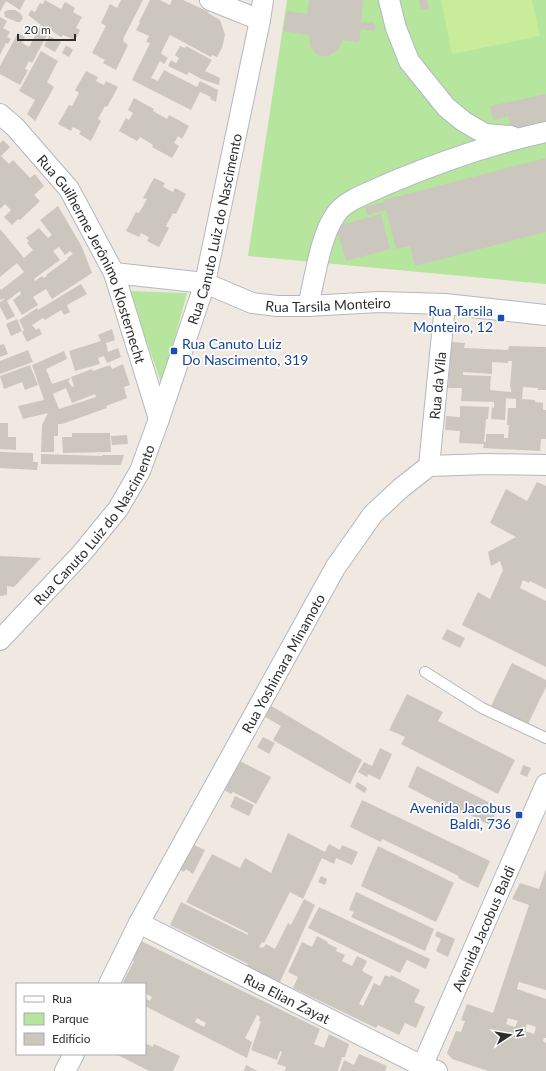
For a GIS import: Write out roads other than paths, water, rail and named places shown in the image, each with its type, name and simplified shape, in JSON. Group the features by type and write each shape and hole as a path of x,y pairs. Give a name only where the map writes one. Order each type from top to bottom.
{"street":[{"path":"210,0 260,20"},
{"name":"Rua Canuto Luiz do Nascimento","path":"0,640 82,553 118,509 140,471 205,283 263,0"},
{"path":"389,0 396,28 409,61 446,107 462,121 485,134 521,137"},
{"name":"Rua Guilherme Jerônimo Klosternecht","path":"0,114 15,127 69,189 114,273 159,419"},
{"path":"308,306 326,230 337,212 356,198 430,166 521,137 546,132"},
{"name":"Rua Tarsila Monteiro","path":"114,273 205,283 252,303 277,306 308,306 379,302 445,304 546,315"},
{"name":"Rua da Vila","path":"429,466 445,304"},
{"path":"429,466 488,464 546,465"},
{"name":"Rua Yoshimara Minamoto","path":"109,983 139,923 335,568 373,514 401,488 429,466"},
{"name":"Avenida Jacobus Baldi","path":"426,1069 546,784"},
{"name":"Rua Elian Zayat","path":"139,923 426,1069"},
{"path":"65,1071 73,1055"}],"lane":[{"path":"425,672 482,708 546,738"}],"place":[{"name":"Rua Tarsila Monteiro, 12","path":"501,318"},
{"name":"Rua Canuto Luiz Do Nascimento, 319","path":"174,351"},
{"name":"Avenida Jacobus Baldi, 736","path":"519,815"}]}
